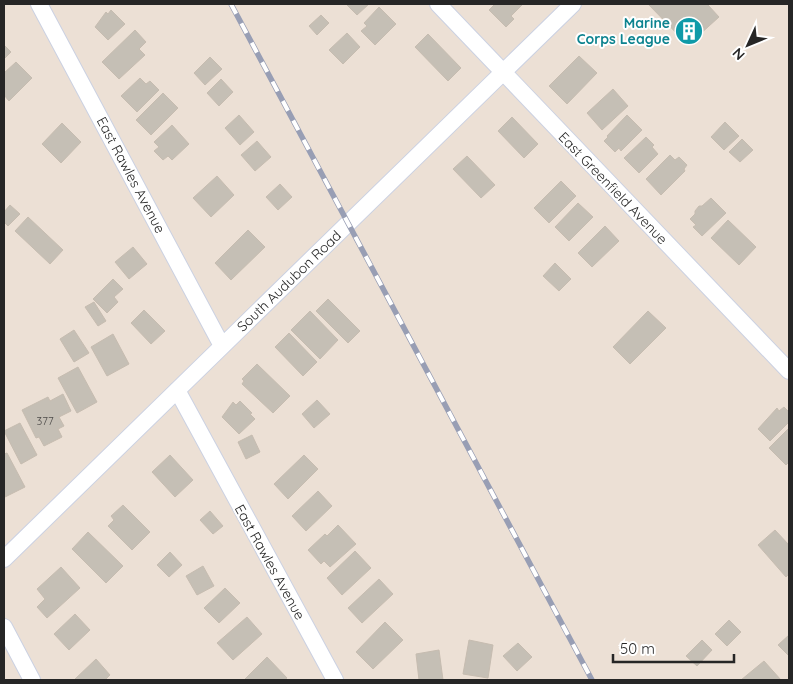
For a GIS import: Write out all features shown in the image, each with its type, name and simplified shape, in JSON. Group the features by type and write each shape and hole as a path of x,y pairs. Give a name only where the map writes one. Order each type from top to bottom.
{"street":[{"name":"East Rawles Avenue","path":"39,4 222,346"},
{"name":"East Greenfield Avenue","path":"438,4 789,371"},
{"name":"South Audubon Road","path":"4,559 573,4"},
{"name":"East Rawles Avenue","path":"177,390 335,680"},
{"path":"4,627 32,680"}],"building":[{"path":"346,4 369,4 357,15"},
{"path":"495,4 523,4 511,16 514,19 506,27 489,10"},
{"name":"Marine Corps League","path":"648,4 710,4 708,5 719,17 688,45"},
{"path":"379,7 396,24 375,45 361,31 367,26 364,23"},
{"path":"111,10 125,24 108,40 95,27 106,12 108,14"},
{"path":"321,15 329,23 317,35 309,26"},
{"path":"135,30 146,42 139,49 145,55 119,79 102,62"},
{"path":"347,33 360,47 343,64 329,50"},
{"path":"428,34 461,68 448,81 415,47"},
{"path":"4,45 11,52 4,59"},
{"path":"579,56 597,73 567,104 549,86"},
{"path":"210,57 222,69 205,85 194,73"},
{"path":"16,62 32,78 9,101 4,95 4,73"},
{"path":"140,78 146,84 150,81 159,90 137,112 121,96"},
{"path":"221,79 233,92 219,106 207,93"},
{"path":"613,89 628,106 602,130 587,113"},
{"path":"163,93 178,108 151,135 136,120"},
{"path":"239,115 254,132 240,145 225,128"},
{"path":"627,115 642,130 621,151 619,148 615,152 604,141"},
{"path":"512,117 538,144 524,158 498,131"},
{"path":"725,122 739,136 724,150 711,137"},
{"path":"62,123 81,142 61,163 42,144"},
{"path":"172,125 189,144 172,160 168,156 163,160 154,151 159,147 154,142"},
{"path":"646,137 654,145 652,147 658,154 639,173 624,158"},
{"path":"742,139 753,150 740,162 729,152"},
{"path":"257,141 271,157 255,171 241,155"},
{"path":"670,155 675,160 679,157 687,165 684,169 685,171 661,195 646,179"},
{"path":"467,156 495,185 481,198 453,169"},
{"path":"217,176 234,195 211,217 193,198"},
{"path":"561,181 576,196 549,223 534,208"},
{"path":"280,184 292,197 278,210 266,197"},
{"path":"711,198 726,213 702,236 693,227 696,225 690,219 699,206 702,206"},
{"path":"578,203 593,217 569,241 555,227"},
{"path":"10,205 20,214 8,226 4,222 4,212"},
{"path":"28,217 63,250 50,264 15,231"},
{"path":"728,220 756,247 739,265 711,238"},
{"path":"605,226 619,241 592,267 578,253"},
{"path":"248,230 265,247 231,280 215,263"},
{"path":"133,247 147,264 129,279 115,262"},
{"path":"555,263 571,279 559,291 543,276"},
{"path":"113,279 123,289 114,297 118,302 107,313 93,299"},
{"path":"328,299 360,331 348,343 316,311"},
{"path":"94,302 106,321 98,326 85,307"},
{"path":"144,310 165,331 151,344 131,323"},
{"path":"310,311 338,340 320,359 291,330"},
{"path":"648,311 666,328 630,364 613,347"},
{"path":"74,330 89,353 74,362 60,339"},
{"path":"289,333 317,362 303,376 275,347"},
{"path":"113,334 129,364 107,376 91,347"},
{"path":"257,364 290,396 273,413 242,384 244,381 242,379"},
{"path":"78,367 97,402 77,413 58,378"},
{"path":"63,394 71,411 59,417 64,426 58,429 62,437 44,446 39,437 36,438 22,410 48,397 50,401"},
{"path":"317,400 330,414 314,428 302,414"},
{"path":"240,401 252,413 250,414 255,419 239,434 222,417 233,402 236,405"},
{"path":"784,407 789,412 789,422 770,441 758,429 777,408 779,411"},
{"path":"20,423 37,455 21,464 4,431"},
{"path":"789,428 789,462 786,465 769,448"},
{"path":"252,435 260,452 246,459 238,442"},
{"path":"7,453 25,487 5,497 4,454"},
{"path":"170,455 193,480 175,497 152,472"},
{"path":"304,455 318,469 288,499 274,484"},
{"path":"318,491 332,506 306,531 292,516"},
{"path":"123,505 150,532 132,550 108,526 114,520 111,516"},
{"path":"210,511 223,526 213,534 200,520"},
{"path":"338,525 356,544 330,567 324,561 321,564 308,550"},
{"path":"775,530 789,545 789,574 786,577 758,545"},
{"path":"88,532 123,566 106,583 72,549"},
{"path":"355,551 371,568 342,595 327,578"},
{"path":"170,552 182,565 169,577 157,565"},
{"path":"203,566 214,586 197,595 186,576"},
{"path":"61,567 80,588 47,618 37,607 45,599 37,589"},
{"path":"379,579 393,594 362,623 348,608"},
{"path":"225,588 240,603 219,623 204,608"},
{"path":"75,614 90,630 69,650 54,634"},
{"path":"247,617 262,634 233,660 217,643"},
{"path":"729,620 741,632 727,646 715,634"},
{"path":"385,622 403,640 373,669 356,652"},
{"path":"789,635 789,656 778,645"},
{"path":"469,640 493,645 488,678 463,674"},
{"path":"702,640 712,650 697,666 686,656"},
{"path":"518,643 532,657 517,671 503,656"},
{"path":"439,650 443,680 419,680 416,654"},
{"path":"267,657 287,678 284,680 245,679"},
{"path":"96,659 110,675 105,680 74,680"},
{"path":"764,661 781,680 741,680"}],"railway":[{"path":"231,4 592,680"}],"place":[{"name":"Marine Corps League","path":"689,31"}]}
